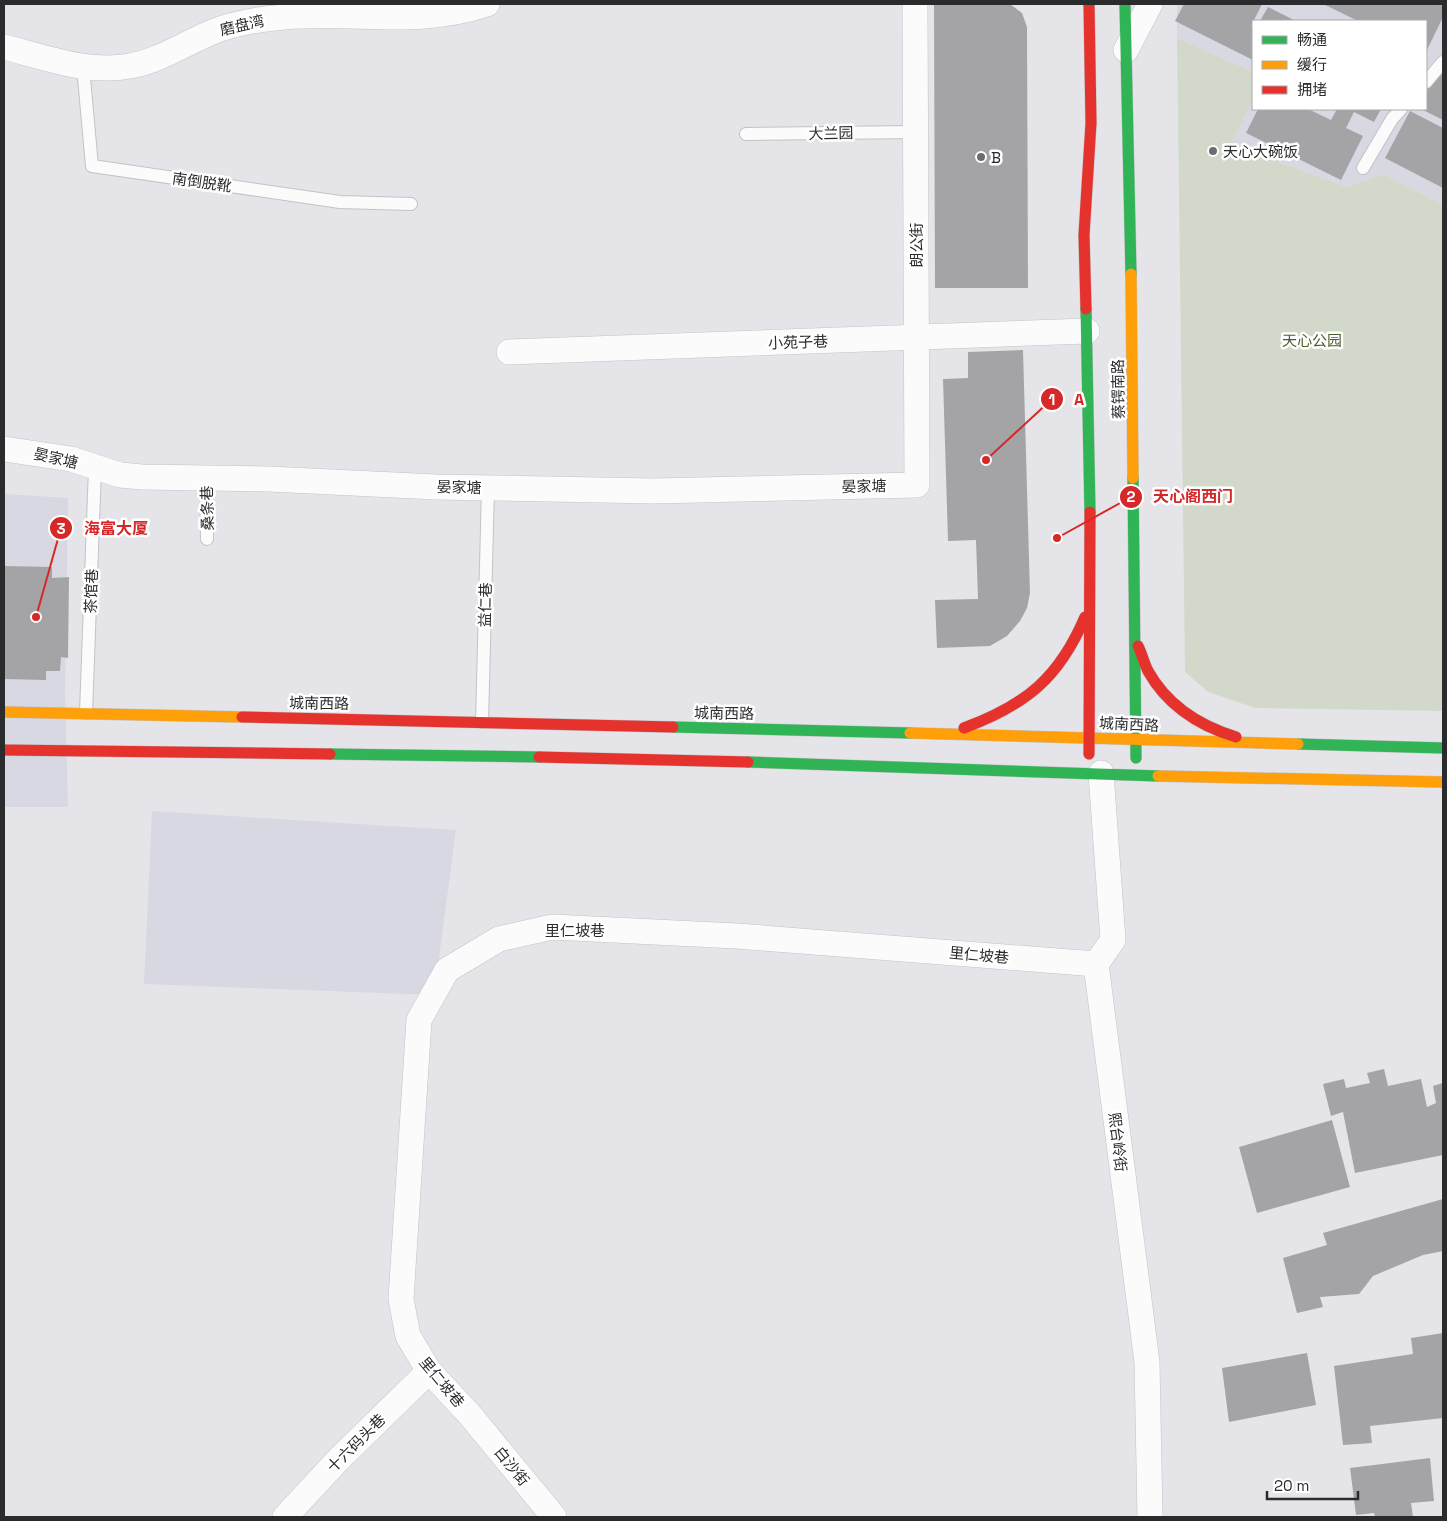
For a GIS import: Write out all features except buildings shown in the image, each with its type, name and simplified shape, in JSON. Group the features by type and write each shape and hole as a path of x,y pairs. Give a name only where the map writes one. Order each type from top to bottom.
{"main road":[{"name":"蔡锷南路","path":"1089,4 1090,123 1084,235 1090,444 1089,738 1095,773"},
{"name":"蔡锷南路","path":"1125,4 1136,639 1136,775"},
{"path":"948,734 994,718 1028,698 1056,672 1076,641 1089,606"},
{"path":"1136,639 1149,672 1167,695 1191,718 1222,734 1261,744"},
{"name":"城南西路","path":"4,712 482,722 1443,748"},
{"path":"4,750 634,758 1136,775 1443,782"}],"street":[{"name":"磨盘湾","path":"4,47 83,67 108,69 148,62 212,32 254,20 348,10 404,19 442,16 487,4"},
{"name":"朗公街","path":"915,4 917,485"},
{"path":"1126,50 1150,4"},
{"name":"小苑子巷","path":"509,352 1087,331"},
{"name":"晏家塘","path":"4,449 71,459 120,475 142,477 488,488 654,490 917,485"},
{"path":"1095,773 1113,940 1096,964"},
{"name":"里仁坡巷","path":"470,1415 429,1371 408,1336 401,1299 419,1020 447,970 499,939 552,927 737,936 1096,964"},
{"name":"熙台岭街","path":"1096,964 1147,1362 1150,1517"},
{"name":"十六码头巷","path":"285,1517 338,1460 429,1371"},
{"name":"白沙街","path":"470,1415 554,1517"}],"lane":[{"path":"1427,81 1443,62"},
{"name":"南倒脱靴","path":"83,67 92,166 340,202 412,204"},
{"path":"1363,168 1392,118 1400,110"},
{"name":"大兰园","path":"746,134 916,132"},
{"name":"茶馆巷","path":"86,713 95,468"},
{"name":"桑条巷","path":"206,478 208,539"},
{"name":"益仁巷","path":"482,722 488,488"}],"shaded area":[{"path":"1177,4 1443,4 1443,205 1383,174 1347,187 1231,145 1252,102 1252,110 1427,110 1427,20 1252,20 1252,72 1177,38"},
{"path":"4,494 68,498 65,694 68,807 4,807"},
{"path":"152,811 456,830 434,995 144,984"}],"green space":[{"name":"天心公园","path":"1177,38 1252,72 1252,102 1231,145 1347,187 1383,174 1443,205 1443,711 1255,708 1208,692 1185,672"}],"traffic: fast":[{"path":"1125,4 1131,274"},
{"path":"1086,309 1090,512"},
{"path":"1133,478 1136,758"},
{"path":"673,727 910,733"},
{"path":"1298,744 1443,748"},
{"path":"330,754 539,757"},
{"path":"748,762 1158,776"}],"traffic: slow":[{"path":"1131,274 1133,478"},
{"path":"4,712 242,717"},
{"path":"910,733 1298,744"},
{"path":"1158,776 1443,782"}],"traffic: jam":[{"path":"1086,309 1084,235 1091,123 1089,4"},
{"path":"1089,754 1090,512"},
{"path":"964,728 1005,710 1038,687 1064,657 1085,617"},
{"path":"1138,646 1148,671 1175,704 1197,720 1236,737"},
{"path":"242,717 673,727"},
{"path":"4,750 330,754"},
{"path":"539,757 748,762"}],"place":[{"name":"天心大碗饭","path":"1213,151"},
{"name":"B","path":"981,157"},
{"name":"A","path":"986,460"},
{"name":"天心阁西门","path":"1057,538"},
{"name":"海富大厦","path":"36,617"}]}
